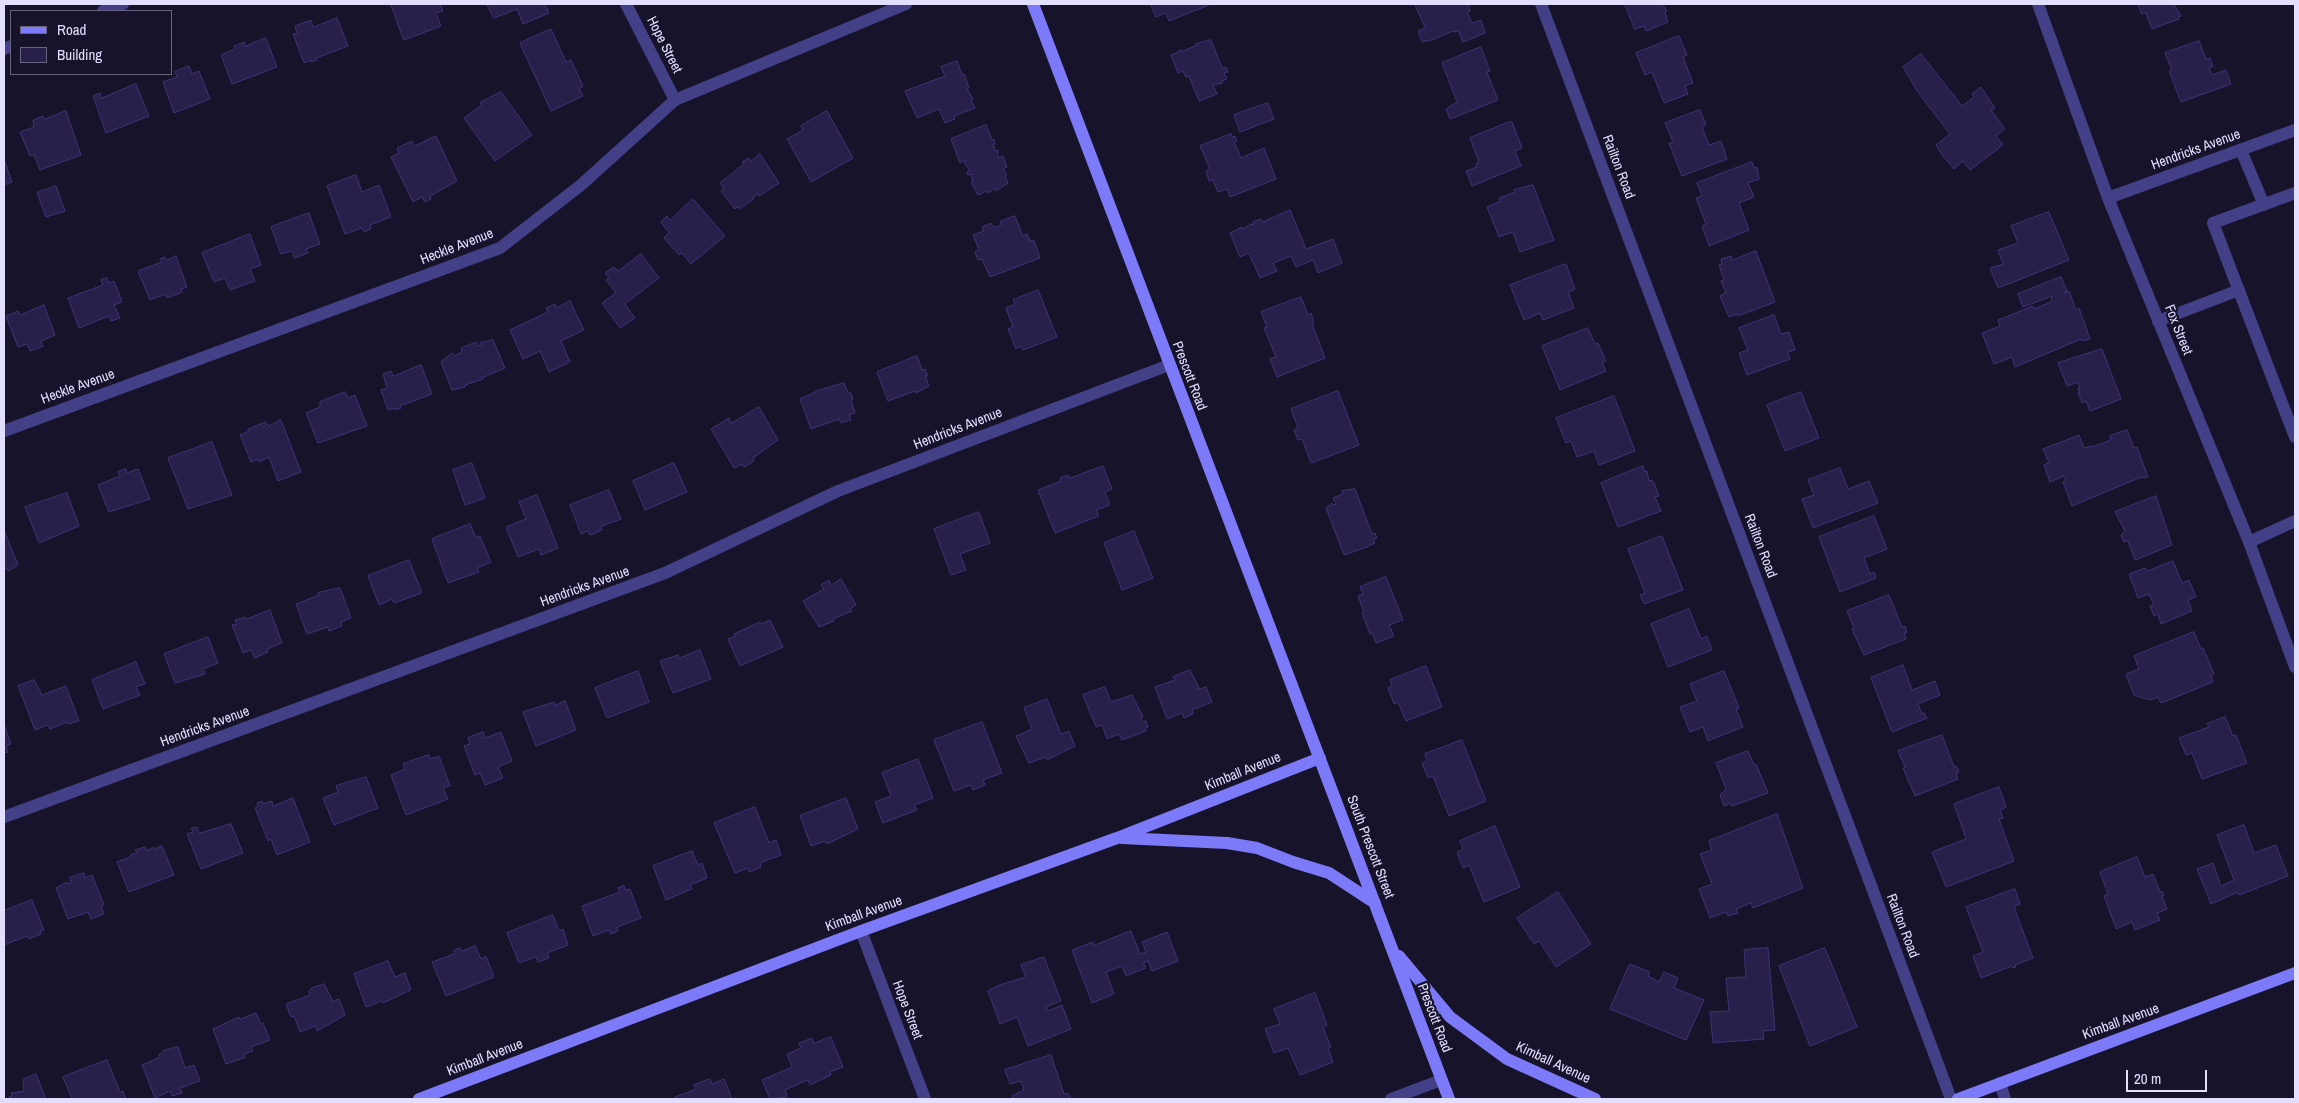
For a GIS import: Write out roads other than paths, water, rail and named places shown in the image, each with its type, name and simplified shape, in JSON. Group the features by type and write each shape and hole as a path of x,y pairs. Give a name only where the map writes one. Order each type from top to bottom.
{"main road":[{"name":"Prescott Road","path":"1033,4 1320,758"},
{"name":"Kimball Avenue","path":"419,1099 861,931 1117,838 1320,758"},
{"name":"South Prescott Street","path":"1320,758 1392,948"},
{"path":"1117,838 1227,843 1257,848 1329,873 1375,903"},
{"name":"Prescott Road","path":"1392,948 1449,1099"},
{"name":"Kimball Avenue","path":"1392,948 1450,1017 1506,1059 1595,1099"},
{"name":"Kimball Avenue","path":"1958,1099 2295,973"}],"street":[{"path":"106,10 123,4"},
{"name":"Hope Street","path":"626,4 675,100"},
{"name":"Heckle Avenue","path":"4,431 500,248 581,185 675,100 906,4"},
{"name":"Railton Road","path":"1541,4 1951,1099"},
{"name":"Fox Street","path":"2038,4 2108,198 2249,542 2295,667"},
{"name":"Hendricks Avenue","path":"2108,198 2295,130"},
{"path":"2241,150 2264,204"},
{"path":"2295,193 2213,223 2295,437"},
{"path":"2158,320 2238,290"},
{"name":"Hendricks Avenue","path":"4,818 665,573 838,491 1169,365"},
{"path":"2249,542 2295,521"},
{"name":"Hope Street","path":"861,931 925,1099"},
{"path":"1391,1099 1441,1080"},
{"path":"2000,1083 2005,1099"}]}
